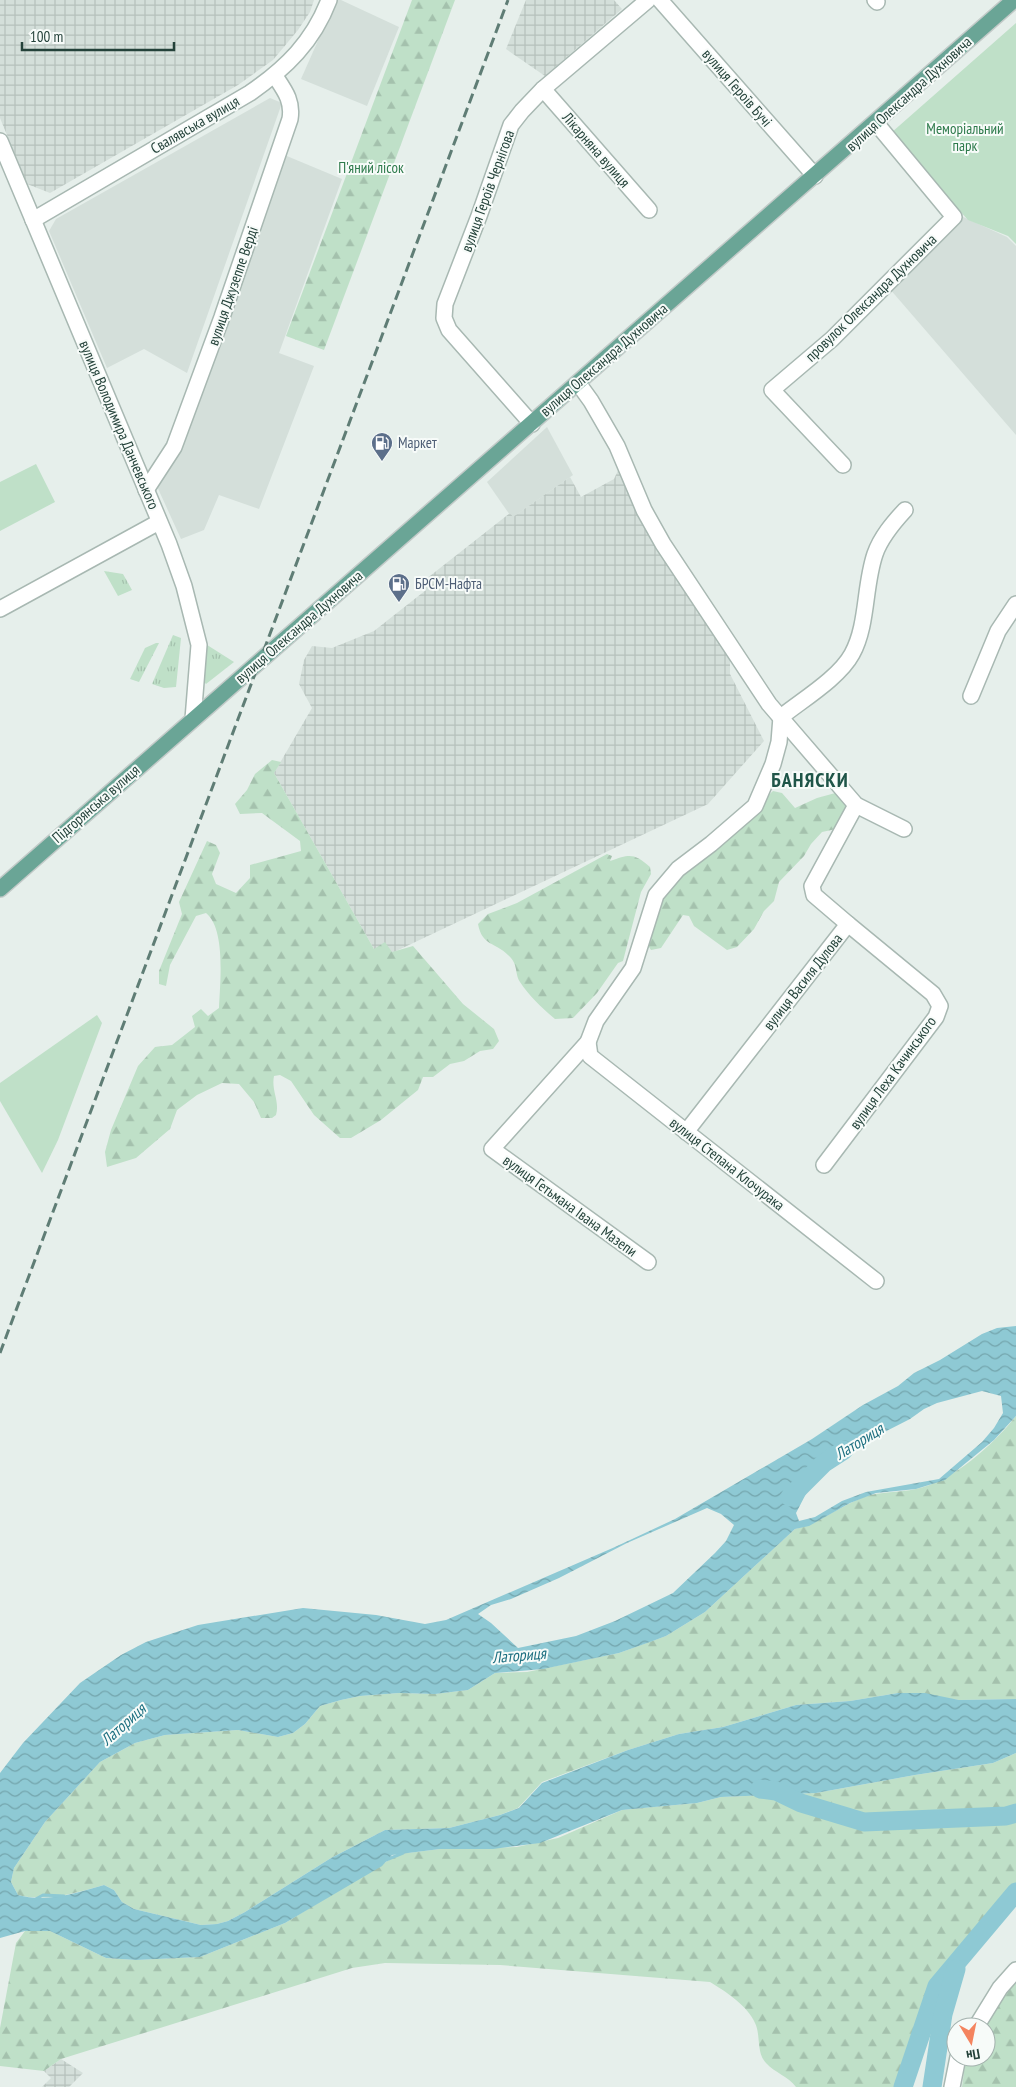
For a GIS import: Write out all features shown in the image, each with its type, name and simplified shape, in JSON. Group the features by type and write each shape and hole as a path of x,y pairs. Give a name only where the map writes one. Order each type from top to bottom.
{"main road":[{"name":"вулиця Олександра Духновича","path":"193,719 876,123 1014,0"},
{"name":"Підгорянська вулиця","path":"0,889 193,719"}],"street":[{"name":"Свалявська вулиця","path":"33,220 250,93 275,76 305,45 318,25 329,0"},
{"name":"вулиця Героїв Чернігова","path":"532,424 449,330 444,318 445,304 479,216 505,137 522,111 543,89 648,0"},
{"name":"вулиця Героїв Бучі","path":"660,0 815,176"},
{"name":"вулиця Джузеппе Верді","path":"146,490 174,447 222,317 290,120 291,111 288,95 275,76"},
{"name":"Лікарняна вулиця","path":"543,89 649,210"},
{"name":"провулок Олександра Духновича","path":"843,465 772,390 832,339 954,217 876,123"},
{"name":"вулиця Володимира Данчевського","path":"0,141 146,490 184,586 199,645 193,719"},
{"path":"578,383 617,446 644,510 663,544 737,657 781,717 856,805 904,829"},
{"path":"588,1042 596,1021 633,968 656,895 678,869 739,821 754,806 765,786 779,742 781,717 842,668 852,654 858,637 875,554 889,528 904,510"},
{"path":"0,609 159,522"},
{"path":"972,696 998,631 1016,604"},
{"name":"вулиця Василя Дулова","path":"686,1132 848,924 814,895 812,886 856,805"},
{"name":"вулиця Леха Качинського","path":"824,1165 936,1017 940,1006 933,994 848,924"},
{"name":"вулиця Степана Клочурака","path":"588,1042 590,1056 876,1281"},
{"name":"вулиця Гетьмана Івана Мазепи","path":"588,1042 492,1149 648,1262"},
{"path":"982,2017 1000,1988 1016,1970"},
{"path":"952,2087 956,2067"}],"shaded area":[{"path":"0,0 314,0 310,12 298,30 273,60 238,85 50,193 27,184 0,118"},
{"path":"336,0 341,0 399,27 367,106 301,79"},
{"path":"526,0 614,0 622,9 545,76 506,49"},
{"path":"270,98 282,103 187,373 144,349 107,368 49,231 56,219"},
{"path":"282,154 342,179 279,353 314,366 259,509 219,495 204,530 181,539 155,482"},
{"path":"961,216 1007,237 1016,246 1016,435 889,288"},
{"path":"547,427 573,475 512,518 487,482"},
{"path":"620,466 730,659 730,674 764,741 708,804 392,953 374,949 274,773 312,708 299,684 304,660 312,646 332,648 374,631 426,590 421,583 510,513 513,517 570,477 581,497 614,479"},
{"path":"61,2059 83,2073 69,2087 42,2087 51,2078 44,2071"}],"green space":[{"name":"П'яний лісок","path":"412,0 455,0 324,350 286,336"},
{"name":"Меморіальний парк","path":"1016,23 1016,244 1008,236 968,220 891,133"},
{"path":"36,464 55,502 0,531 0,482"},
{"path":"104,571 123,574 132,590 118,596"},
{"path":"173,635 181,638 176,687 164,688 152,684"},
{"path":"159,643 139,682 130,679 145,648"},
{"path":"204,643 234,662 206,684 204,682"},
{"path":"272,760 281,762 274,773 374,949 385,942 392,952 413,946 463,1004 494,1029 499,1041 493,1049 480,1051 464,1061 450,1064 433,1077 423,1077 418,1090 381,1120 351,1138 340,1138 314,1115 291,1081 280,1075 274,1076 273,1081 277,1110 276,1115 272,1118 261,1118 254,1102 239,1084 222,1083 197,1095 177,1110 170,1129 136,1158 107,1167 105,1152 111,1130 138,1066 155,1047 172,1045 195,1027 192,1016 201,1009 208,1016 219,1008 221,972 219,944 217,931 206,913 196,916 170,965 166,986 159,984 159,971 182,914 179,902 207,841 216,845 220,853 212,874 216,884 236,893 250,878 250,865 301,851 300,841 262,813 240,814 235,804 247,790 255,774"},
{"path":"773,791 782,793 795,808 817,798 839,792 850,806 836,829 822,832 811,844 804,856 779,882 774,901 764,911 754,929 737,947 727,950 694,926 689,916 683,915 661,948 651,950 645,941 667,887"},
{"path":"607,854 612,856 610,861 627,856 636,857 650,867 651,874 641,892 623,961 618,963 597,993 573,1018 555,1019 527,992 518,978 515,965 511,959 503,951 486,940 478,924 488,914 517,903"},
{"path":"97,1015 102,1023 58,1140 42,1173 0,1101 0,1083"},
{"path":"1016,1416 1016,1699 959,1700 898,1693 850,1701 796,1705 723,1727 679,1734 628,1750 542,1782 518,1808 500,1815 449,1828 385,1830 331,1858 245,1912 228,1921 217,1924 201,1925 134,1909 122,1902 114,1890 104,1885 72,1894 39,1898 18,1895 11,1882 14,1868 45,1822 100,1762 135,1743 165,1735 238,1730 278,1737 293,1733 305,1724 320,1706 341,1700 360,1696 399,1693 435,1694 468,1690 495,1673 527,1672 619,1653 666,1636 705,1612 795,1529 813,1523 864,1497 916,1489 944,1479 984,1450"},
{"path":"1016,1753 1016,1892 937,1986 903,2087 796,2087 763,2059 757,2028 752,2017 729,1994 710,1982 500,1965 385,1963 352,1968 61,2059 44,2071 0,2066 0,2028 16,1943 25,1931 50,1931 106,1958 136,1960 200,1957 285,1923 399,1854 440,1849 517,1847 558,1838 622,1810 697,1803 721,1797 816,1793 993,1763"},
{"path":"1016,1979 1016,2087 962,2087 965,2067 996,2067 996,2017 989,2017"}],"water":[{"path":"1016,1326 1016,1416 994,1440 945,1480 916,1489 876,1493 850,1503 809,1526 795,1529 705,1612 666,1636 619,1653 543,1669 495,1673 468,1690 435,1694 399,1693 360,1696 341,1700 320,1706 305,1724 293,1733 278,1737 238,1730 165,1735 135,1743 100,1762 45,1822 14,1868 11,1882 18,1895 39,1898 61,1896 104,1885 114,1890 122,1902 134,1909 201,1925 217,1924 228,1921 245,1912 331,1858 385,1830 449,1828 500,1815 519,1808 542,1783 628,1750 679,1734 723,1727 796,1705 850,1701 898,1693 925,1693 959,1700 1016,1699 1016,1753 993,1763 816,1793 721,1797 697,1803 622,1810 540,1843 493,1849 440,1849 392,1855 382,1866 285,1923 200,1957 136,1960 106,1958 50,1931 25,1931 0,1938 0,1773 23,1743 80,1683 121,1655 146,1642 198,1625 303,1608 376,1615 425,1624 446,1620 675,1519 812,1439 863,1405 898,1386 914,1373 940,1360 982,1334 997,1328","holes":["982,1391 1001,1396 1003,1413 994,1428 982,1442 939,1479 866,1492 842,1501 815,1517 799,1521 796,1513 808,1490 810,1470 910,1419 937,1403","707,1508 721,1514 734,1525 726,1541 673,1593 615,1621 576,1636 518,1648 491,1623 478,1614 491,1605 511,1599 559,1578 627,1543"]}],"waterway":[{"name":"Латориця","path":"790,1497 824,1463 844,1450"},
{"path":"760,1789 776,1791 801,1803 864,1822 1006,1816 1016,1813"},
{"name":"Латориця","path":"386,1860 403,1853"},
{"path":"903,2087 937,1986 1016,1892"},
{"name":"Латориця","path":"34,1900 43,1895 64,1896"},
{"path":"932,2087 943,2014 956,1969"}],"railway":[{"path":"0,1353 508,0"}],"place":[{"name":"Маркет","path":"382,462"},
{"name":"БРСМ-Нафта","path":"399,603"}],"district":[{"name":"БАНЯСКИ","path":"810,780"}]}
